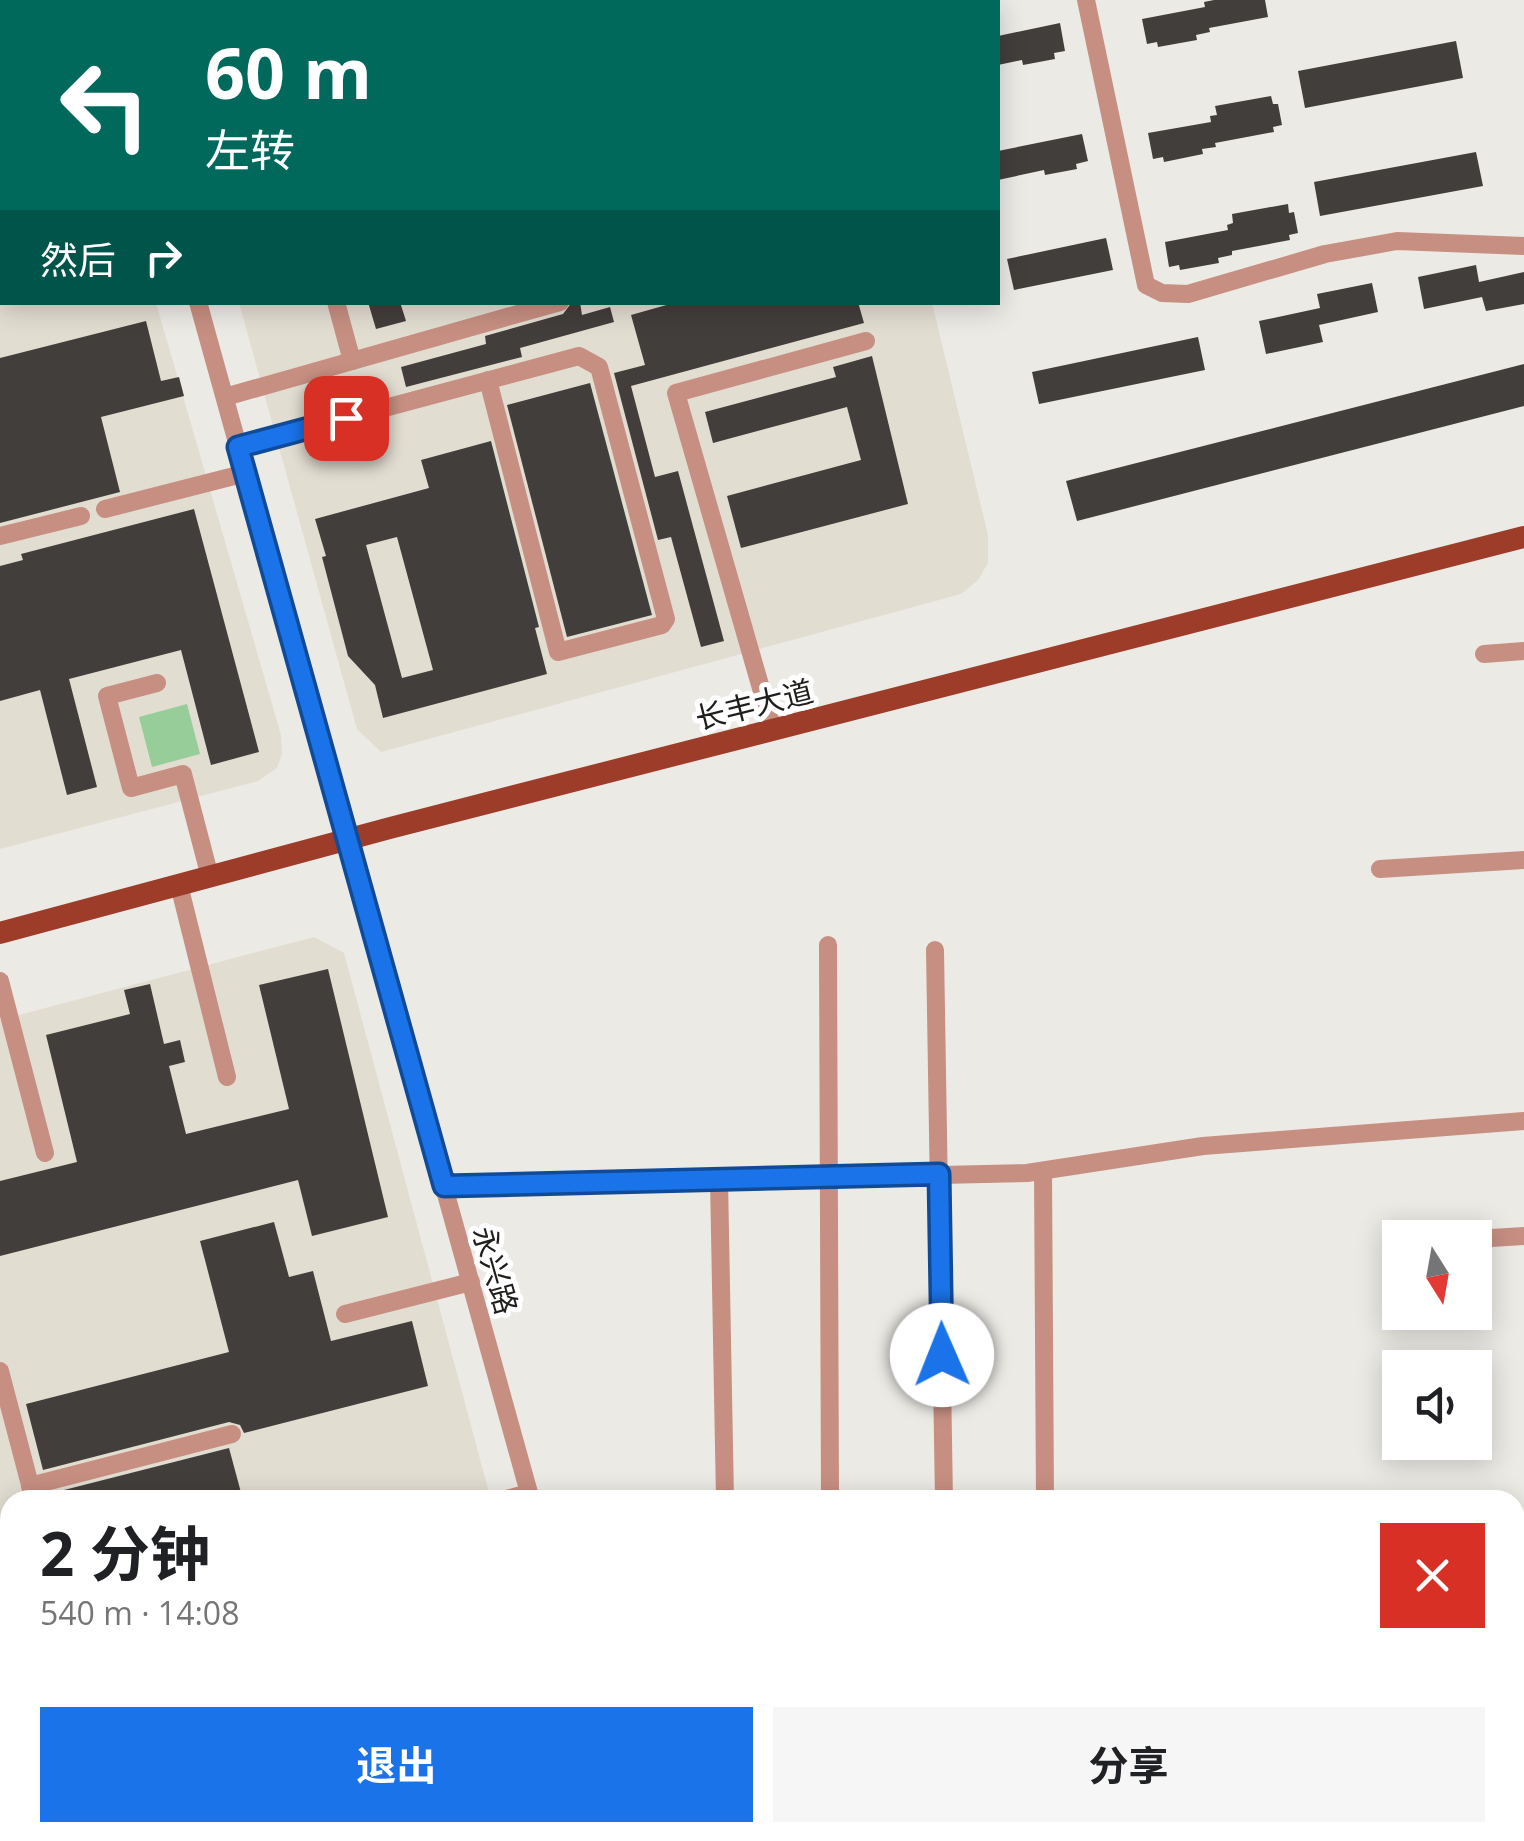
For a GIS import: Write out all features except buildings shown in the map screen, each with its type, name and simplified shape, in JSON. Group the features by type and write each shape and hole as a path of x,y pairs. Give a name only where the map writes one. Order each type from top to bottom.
{"main road":[{"name":"长丰大道","path":"0,933 1524,537"}],"street":[{"path":"1086,0 1146,285 1162,294 1198,292 1324,254 1397,240 1524,246"},
{"name":"永兴路","path":"199,305 528,1490"},
{"path":"337,305 352,361"},
{"path":"224,397 549,305"},
{"path":"774,730 676,393 866,341"},
{"path":"238,447 488,380 579,356 599,366 666,619 662,625 558,652 488,380"},
{"path":"106,509 246,473"},
{"path":"0,536 81,516"},
{"path":"1484,654 1524,651"},
{"path":"158,683 107,696 130,788 183,774 210,877"},
{"path":"1380,869 1524,860"},
{"path":"178,886 227,1078"},
{"path":"828,944 830,1490"},
{"path":"935,950 944,1490"},
{"path":"0,981 45,1153"},
{"path":"444,1186 1043,1171 1203,1146 1524,1121"},
{"path":"1043,1171 1044,1490"},
{"path":"719,1179 725,1490"},
{"path":"1492,1238 1524,1236"},
{"path":"345,1314 471,1282"},
{"path":"0,1371 31,1490"},
{"path":"42,1490 232,1434"}],"shaded area":[{"path":"0,305 157,305 281,735 282,754 277,768 258,781 0,849"},
{"path":"240,305 932,305 988,535 988,563 978,580 961,594 381,752 357,729"},
{"path":"314,937 344,953 488,1490 0,1490 0,1020"}],"green space":[{"path":"187,704 200,754 152,767 139,717"}],"route":[{"path":"346,418 238,447 444,1186 939,1174 942,1355"}]}
